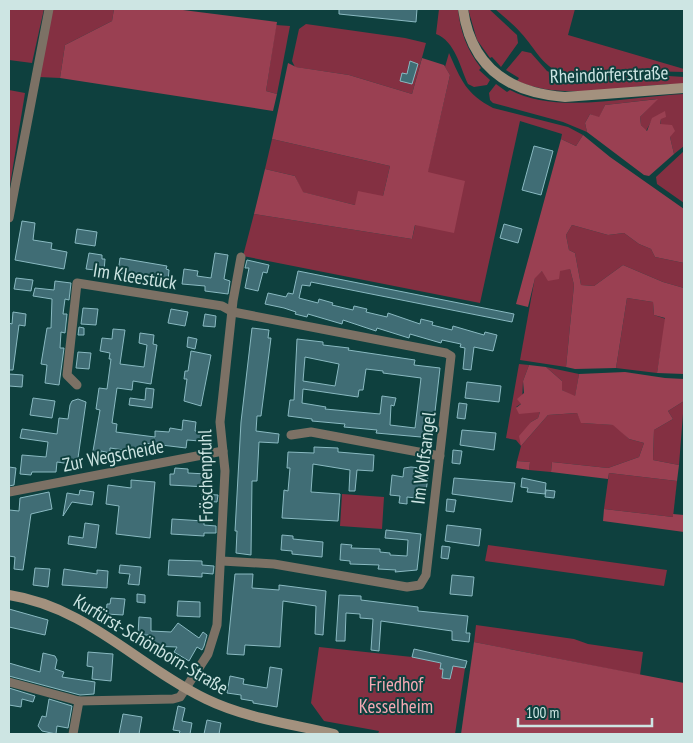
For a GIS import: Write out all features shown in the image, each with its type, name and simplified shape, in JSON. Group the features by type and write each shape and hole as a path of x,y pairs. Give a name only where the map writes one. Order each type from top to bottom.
{"street":[{"path":"9,218 49,9"},
{"name":"Rheindörferstraße","path":"463,9 469,36 485,63 513,85 533,93 565,97 684,88"},
{"name":"Fröschenpfuhl","path":"186,688 214,642 217,625 222,561 225,470 220,422 232,312 241,257"},
{"name":"Im Kleestück","path":"77,385 67,375 78,283 222,306 232,312"},
{"name":"Im Wolfsangel","path":"222,561 274,564 407,587 420,585 426,575 451,356 446,353 232,312"},
{"path":"290,435 311,432 440,456"},
{"name":"Zur Wegscheide","path":"9,492 223,451"},
{"name":"Kurfürst-Schönborn-Straße","path":"9,595 53,607 93,626 186,688 226,708 334,734"},
{"path":"9,682 79,701 173,700 180,697 186,688"},
{"path":"73,734 79,701"}],"green space":[{"path":"9,9 44,9 32,63 9,60"},
{"path":"52,9 114,9 112,21 65,45 60,78 39,77"},
{"path":"439,9 458,9 462,33 481,68 479,70 490,80 487,85 474,87 468,84 452,48 443,37 436,34"},
{"path":"468,9 489,9 517,35 518,43 501,67 492,57 490,58 477,40"},
{"path":"495,9 575,9 568,35 684,69 684,72 645,71 566,74 551,68 540,58 518,30"},
{"path":"306,24 405,38 426,43 412,94 349,75 295,67 292,61 299,29"},
{"path":"276,25 290,26 277,94 266,91"},
{"path":"522,51 531,53 547,71 561,77 653,75 684,77 684,84 579,91 558,91 537,87 517,81 519,78 506,70"},
{"path":"449,53 465,85 470,92 484,103 493,108 568,127 583,135 576,146 561,139 562,134 520,121 480,303 243,256 254,214 412,239 450,75 445,67"},
{"path":"496,84 507,92 510,90 528,97 571,103 684,94 684,146 674,154 670,137 672,125 660,125 661,119 653,118 646,131 641,125 640,117 657,99 605,105 599,118 590,114 585,123 587,132 563,122 493,103 490,100 489,93"},
{"path":"9,90 25,93 10,185 9,185"},
{"path":"272,139 390,166 383,196 355,205 302,192 295,176 265,169"},
{"path":"684,151 684,203 657,184 656,177"},
{"path":"572,225 608,235 624,233 639,244 651,249 655,257 684,263 684,288 663,282 623,265 594,286 581,285 575,253 569,250 566,235"},
{"path":"570,269 574,285 566,367 520,360 535,277 543,270"},
{"path":"627,298 653,302 654,315 666,319 657,373 616,368"},
{"path":"519,364 529,365 523,381 522,403 516,407 540,412 538,418 531,422 521,446 516,440 506,438"},
{"path":"546,367 579,374 575,397 562,390 562,381"},
{"path":"684,401 679,465 653,460 654,430 673,419 668,411"},
{"path":"577,413 582,423 615,425 629,439 644,443 639,457 608,468 552,462 551,472 529,470 530,462 517,461 521,446 548,415"},
{"path":"609,473 677,481 673,517 604,509"},
{"path":"342,494 384,497 382,529 340,526"},
{"path":"488,545 667,570 664,586 485,561"},
{"path":"476,625 574,639 588,644 643,652 640,675 474,642"},
{"name":"Friedhof Kesselheim","path":"319,647 412,657 465,668 455,734 378,734 379,731 324,721 311,703"}],"shaded area":[{"path":"114,9 175,9 277,22 266,91 277,94 273,111 60,78 65,45 112,21"},
{"path":"422,58 444,65 450,75 428,172 465,181 454,233 415,225 412,239 254,214 265,169 295,176 303,192 355,205 358,191 383,196 390,166 272,139 288,63 296,67 349,75 412,94"},
{"path":"658,99 640,117 641,125 647,131 652,118 665,111 666,117 661,119 660,124 672,125 675,131 670,137 674,154 649,176 644,175 587,132 585,123 590,114 599,117 605,105"},
{"path":"583,135 610,157 684,209 684,263 655,257 651,249 639,244 624,233 608,235 572,225 566,235 569,250 575,253 581,285 594,286 623,265 663,282 684,288 684,374 657,373 665,318 654,315 653,302 627,298 616,368 575,369 566,367 574,285 570,269 560,271 559,279 548,281 542,271 535,278 528,307 516,304 561,139 576,146"},
{"path":"529,365 546,367 562,381 562,390 575,396 579,374 625,372 684,379 684,401 668,411 673,419 654,430 653,460 679,465 677,481 609,473 608,479 551,472 552,462 608,468 639,457 644,443 629,439 613,425 581,423 577,413 548,415 521,446 519,436 531,422 538,418 540,412 519,414 516,408 521,404 517,399 524,393 523,381"},
{"path":"517,461 530,462 529,470 516,468"},
{"path":"604,509 673,517 673,514 684,515 684,532 603,521"},
{"path":"474,642 684,683 684,734 461,734"}],"building":[{"path":"339,9 417,9 416,22 339,14"},
{"path":"410,61 418,64 412,84 400,81 402,73 407,74"},
{"path":"534,146 553,151 541,195 522,190"},
{"path":"22,221 35,223 33,240 52,243 51,249 67,252 64,269 15,260"},
{"path":"504,224 522,229 518,243 500,238"},
{"path":"77,229 97,232 95,246 75,243"},
{"path":"89,253 102,255 102,259 105,259 104,271 86,269"},
{"path":"215,253 228,255 224,279 230,281 228,294 205,291 205,286 182,284 184,269 198,271 197,276 211,278"},
{"path":"120,258 167,266 166,269 169,270 168,281 152,279 151,282 135,280 136,276 118,273"},
{"path":"247,260 269,265 267,273 263,272 258,291 245,288 249,268 245,268"},
{"path":"298,271 514,314 512,322 311,282 310,286 302,285 299,298 318,303 319,299 333,303 332,305 353,310 354,306 367,309 366,312 387,317 388,313 420,324 421,319 433,322 432,325 452,330 453,326 484,335 485,332 497,335 493,351 474,347 471,370 463,369 465,348 460,347 461,344 442,340 441,343 410,334 409,338 377,328 376,331 343,320 342,324 308,314 307,317 295,314 296,312 284,308 265,304 268,293 286,297 288,293 293,294"},
{"path":"16,278 33,280 31,291 14,289"},
{"path":"55,281 71,283 69,300 65,299 63,314 67,314 65,333 61,332 60,348 64,348 59,385 45,383 47,365 41,364 47,328 51,328 52,299 33,296 35,288 54,290"},
{"path":"83,308 98,309 96,325 81,324"},
{"path":"171,309 188,312 185,326 168,323"},
{"path":"13,312 26,314 25,326 19,325 13,370 9,370 9,323 12,324"},
{"path":"205,314 216,316 215,327 203,326"},
{"path":"79,327 84,328 84,335 78,335"},
{"path":"252,328 269,330 268,338 271,338 261,416 257,416 256,431 279,434 278,443 259,442 257,481 252,481 251,555 236,553 237,531 235,531 241,422"},
{"path":"113,329 125,330 120,364 144,367 147,345 139,343 140,333 154,335 153,344 157,345 151,384 133,381 132,390 117,388 112,423 117,424 116,432 155,437 155,431 169,432 170,428 182,430 183,420 196,422 195,431 201,431 200,441 187,440 186,448 145,443 144,453 110,448 110,453 101,451 100,458 92,457 100,410 96,409 99,388 107,389 111,359 109,359 110,353 100,351 102,338 112,339"},
{"path":"188,337 197,339 195,349 187,347"},
{"path":"297,339 323,342 323,345 349,348 348,350 415,360 414,365 440,368 432,438 376,433 377,430 344,427 345,424 312,421 312,419 288,416 290,400 294,400","holes":["305,357 339,364 335,386 303,381","366,369 421,378 415,428 390,425 391,405 394,406 396,398 382,396 380,414 325,409 326,407 302,403 303,389 358,397 359,390 363,390"]},
{"path":"191,351 211,355 201,406 184,401 187,379 184,379 185,371 188,371"},
{"path":"78,352 91,353 89,369 76,368"},
{"path":"9,374 23,375 22,387 9,386"},
{"path":"467,382 501,386 499,402 465,398"},
{"path":"146,388 154,389 152,408 129,405 130,398 145,400"},
{"path":"33,398 55,401 52,418 30,415"},
{"path":"78,399 86,402 77,465 57,462 56,472 32,472 31,475 20,474 22,455 46,457 48,442 20,438 22,429 57,434 59,418 68,419 72,401"},
{"path":"459,403 467,404 465,419 457,418"},
{"path":"462,430 496,433 494,450 460,445"},
{"path":"314,447 338,448 338,452 374,455 373,471 357,470 355,491 349,491 350,470 313,464 311,492 340,494 338,521 282,518 284,490 288,491 290,468 287,468 288,452 314,453"},
{"path":"453,450 462,451 460,464 452,463"},
{"path":"9,467 16,468 14,485 9,486"},
{"path":"175,468 188,469 188,473 207,474 207,487 170,485 170,474 174,474"},
{"path":"404,468 429,469 425,499 407,497 407,504 399,503 400,496 390,495 392,475 403,477"},
{"path":"454,478 515,483 512,502 452,494"},
{"path":"522,478 546,483 545,494 527,492 528,488 521,487"},
{"path":"131,480 155,482 150,538 116,534 119,506 106,504 108,485 131,488"},
{"path":"80,490 94,492 92,505 72,502 63,516 67,493 79,495"},
{"path":"546,490 555,491 554,498 545,497"},
{"path":"49,492 52,509 31,514 23,570 14,569 15,557 9,556 9,510 19,511 20,498"},
{"path":"202,494 218,495 217,502 202,501"},
{"path":"447,499 456,500 454,512 446,511"},
{"path":"172,519 204,521 204,525 216,526 216,533 204,533 204,536 171,534"},
{"path":"85,523 99,525 96,548 68,544 69,536 83,538"},
{"path":"447,525 481,529 479,546 445,541"},
{"path":"386,530 421,534 417,570 395,572 396,570 378,569 379,565 350,564 350,561 340,560 341,544 352,545 351,548 380,549 380,552 390,553 390,555 407,556 408,540 385,538"},
{"path":"282,535 293,536 293,539 323,542 322,557 292,554 292,551 281,550"},
{"path":"442,546 450,547 448,559 441,558"},
{"path":"169,560 202,561 202,565 214,566 213,574 202,573 202,577 168,575"},
{"path":"120,565 141,567 139,585 128,584 130,574 119,573"},
{"path":"35,568 50,569 48,587 33,585"},
{"path":"64,569 97,574 97,570 108,571 107,588 62,585"},
{"path":"235,574 253,574 252,588 279,590 279,585 326,591 323,635 315,634 316,606 283,601 280,647 245,645 244,655 227,654"},
{"path":"452,575 474,577 472,596 450,594"},
{"path":"137,594 145,595 145,603 137,602"},
{"path":"339,595 361,596 361,600 418,607 418,611 468,616 466,633 470,633 469,642 452,640 452,631 381,621 379,651 371,650 373,619 360,618 360,614 346,613 345,641 336,641"},
{"path":"111,598 125,599 123,615 106,614 107,604 110,604"},
{"path":"178,601 200,602 200,617 177,616"},
{"path":"9,609 48,620 45,635 9,627"},
{"path":"139,617 151,618 151,631 171,632 178,623 199,638 203,632 207,635 204,646 202,650 197,647 189,661 174,652 177,647 150,646 151,635 138,635"},
{"path":"414,649 467,661 465,668 453,666 450,679 442,678 443,669 440,669 441,663 412,657"},
{"path":"88,652 113,654 111,681 92,679 93,667 87,666"},
{"path":"43,653 55,656 57,660 55,669 64,672 62,677 95,682 94,694 80,695 9,676 9,663 40,672"},
{"path":"270,667 282,669 277,707 253,703 253,701 241,699 241,695 227,693 230,676 244,679 243,684 267,688"},
{"path":"9,688 35,696 33,702 22,699 21,707 9,705"},
{"path":"49,699 72,706 68,728 57,726 56,734 42,731 38,726 42,716 46,717"},
{"path":"178,706 185,708 182,721 192,723 190,734 179,734 180,731 173,730"},
{"path":"123,714 142,717 139,734 119,734"},
{"path":"207,720 221,723 219,734 204,734"}]}
